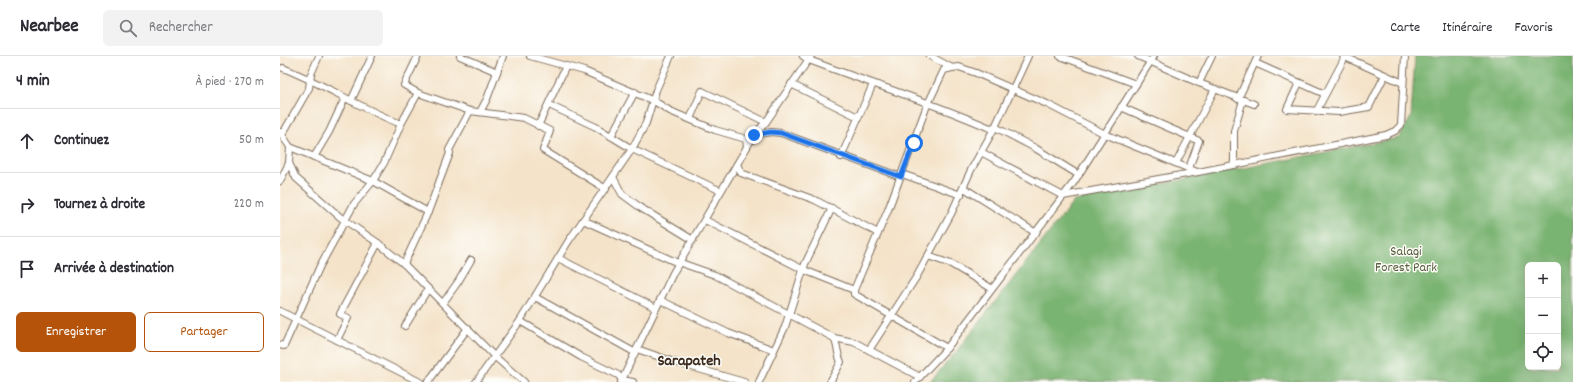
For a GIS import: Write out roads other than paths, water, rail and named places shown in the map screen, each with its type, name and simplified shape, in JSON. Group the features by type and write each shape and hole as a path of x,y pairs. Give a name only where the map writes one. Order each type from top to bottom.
{"street":[{"path":"319,56 309,88 281,133 290,146 373,181 428,212"},
{"path":"314,157 372,56"},
{"path":"418,56 404,85 418,93 470,111 524,118 550,131 543,150 606,188"},
{"path":"460,56 497,72"},
{"path":"480,112 487,99 503,56"},
{"path":"530,56 584,71 635,92 670,111 746,139 747,147"},
{"path":"476,382 520,321 558,258 632,149 646,123 654,101 656,90 671,56"},
{"path":"930,56 952,68"},
{"path":"869,350 888,319 892,317 928,256 961,195 1028,56"},
{"path":"1060,56 1136,84"},
{"path":"1138,56 1150,63 1215,90 1254,104"},
{"path":"915,382 947,348 991,288 1036,233 1079,175 1154,56"},
{"path":"1199,83 1212,56"},
{"path":"1234,165 1234,131 1240,100 1258,56"},
{"path":"1316,112 1344,56 1403,83"},
{"path":"981,152 1063,196 1198,172 1386,135 1401,125 1405,56"},
{"path":"622,381 673,273 681,262 754,135 766,122 808,57 873,84 929,103 990,128 995,127 1036,148 1079,175"},
{"path":"1255,63 1325,94"},
{"path":"538,126 566,66"},
{"path":"947,348 854,294 854,290 929,103 944,70 959,67 970,71 1047,104 1105,134 1198,172"},
{"path":"283,68 311,79 348,100 401,124"},
{"path":"1299,83 1286,109 1316,112 1339,112 1369,107 1385,75"},
{"path":"791,84 858,117"},
{"path":"841,157 873,84"},
{"path":"1176,163 1215,90"},
{"path":"690,119 702,91 766,122"},
{"path":"611,136 635,92"},
{"path":"280,345 284,346 320,266 354,204 373,181 384,163 401,124 418,93"},
{"path":"549,105 611,136 632,149 721,191"},
{"path":"1121,108 1199,141 1189,168"},
{"path":"404,264 428,212 450,153 449,150 470,111"},
{"path":"754,135 771,132 781,133 841,157 961,195"},
{"path":"280,181 289,163 290,146"},
{"path":"289,163 296,178 345,220 378,243 404,264 494,356 523,382"},
{"path":"737,164 741,173 793,191 832,208 878,233"},
{"path":"613,177 622,194 641,208 693,240"},
{"path":"964,188 1036,233"},
{"path":"759,382 785,327 804,270 832,208"},
{"path":"584,220 678,263 681,262 715,276 834,338 854,342 920,377"},
{"path":"704,220 804,270 854,290"},
{"path":"337,340 348,318 340,314 378,243"},
{"path":"928,256 951,264 991,288"},
{"path":"558,258 656,308"},
{"path":"443,303 471,260"},
{"path":"405,326 428,288"},
{"path":"535,297 636,350 744,382"},
{"path":"660,300 728,333 774,350"},
{"path":"280,311 420,382"},
{"path":"520,321 581,357 618,375 622,381"},
{"path":"428,382 468,328"},
{"path":"830,382 841,362 838,355 838,346 834,338"},
{"path":"622,381 633,382"}],"district":[{"name":"Sarapateh","path":"689,361"}],"park label":[{"name":"Salagi Forest Park","path":"1406,260"}]}
